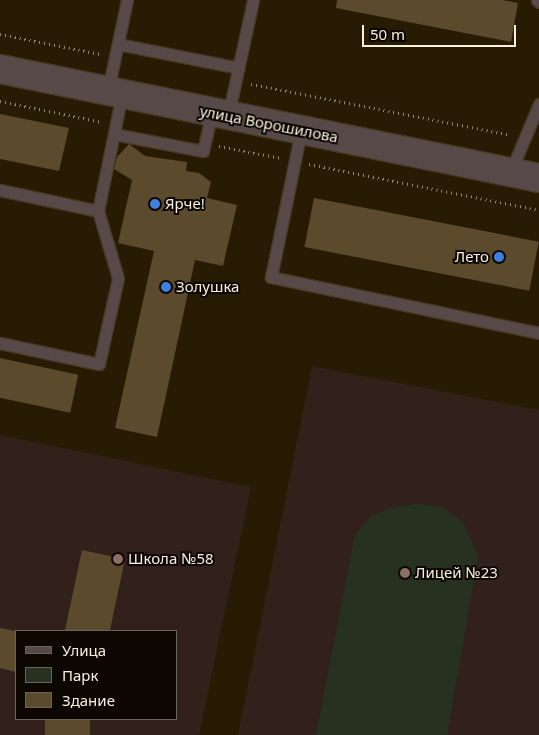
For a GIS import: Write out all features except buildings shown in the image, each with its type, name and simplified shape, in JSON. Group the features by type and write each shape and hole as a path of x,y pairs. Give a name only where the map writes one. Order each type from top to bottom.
{"street":[{"name":"улица Ворошилова","path":"0,69 539,178"}],"lane":[{"path":"0,343 99,364 118,278 98,211 114,129 116,57 127,0"},
{"path":"114,129 203,151 205,143 236,81 253,0"},
{"path":"118,44 239,68"},
{"path":"510,173 539,104"},
{"path":"301,130 271,277 539,333"},
{"path":"0,190 98,211"}],"path":[{"path":"0,34 116,57"},
{"path":"236,81 525,138"},
{"path":"0,101 114,129"},
{"path":"205,143 539,210"}],"shaded area":[{"name":"Лицей №23","path":"312,366 539,410 539,735 238,735"},
{"name":"Школа №58","path":"0,435 251,487 199,735 0,735"}],"green space":[{"path":"417,504 444,507 464,524 478,557 447,735 316,735 355,535 372,516 391,508"}],"place":[{"name":"Ярче!","path":"155,204"},
{"name":"Лето","path":"499,257"},
{"name":"Золушка","path":"166,287"},
{"name":"Школа №58","path":"118,559"},
{"name":"Лицей №23","path":"405,573"}]}
